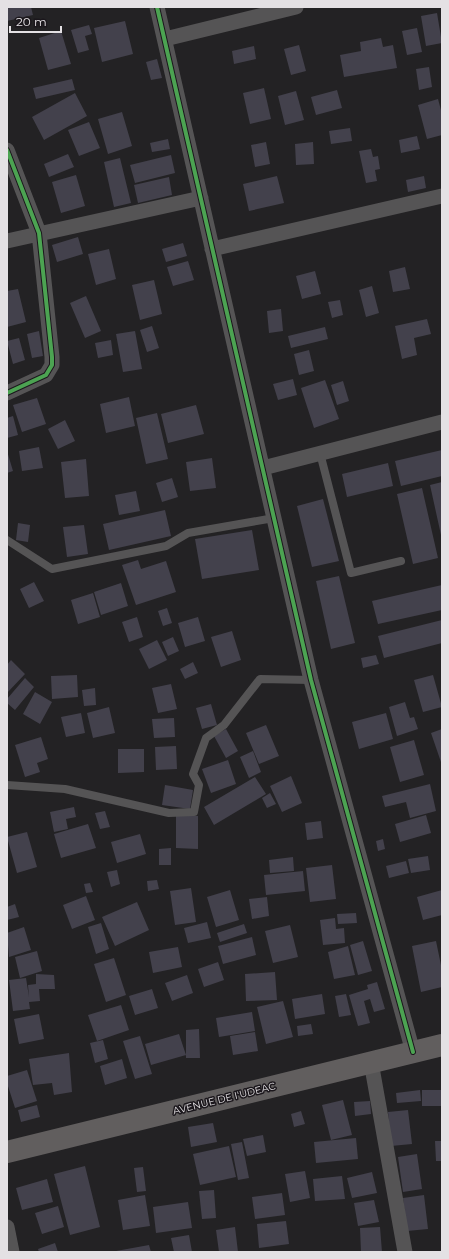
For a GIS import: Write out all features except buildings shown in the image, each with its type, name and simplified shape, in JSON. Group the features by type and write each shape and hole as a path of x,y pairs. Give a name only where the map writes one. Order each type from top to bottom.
{"main road":[{"name":"AVENUE DE I'UDEAC","path":"7,1152 442,1045"}],"street":[{"path":"157,7 311,680 412,1052"},
{"path":"165,39 296,7"},
{"path":"7,150 39,233 52,365 46,375 7,393"},
{"path":"212,249 442,196"},
{"path":"7,241 201,198"},
{"path":"263,468 442,422"},
{"path":"371,1062 405,1252"},
{"path":"7,1227 12,1252"}],"lane":[{"path":"320,453 350,574 401,561"},
{"path":"7,540 52,569 166,546 188,533 274,518"},
{"path":"7,785 64,789 169,813 194,812 199,785 193,774 206,738 224,725 260,679 311,680"}],"cycle path":[{"path":"157,7 311,680 413,1052"},
{"path":"7,150 39,233 52,357 52,365 46,375 7,393"}]}
